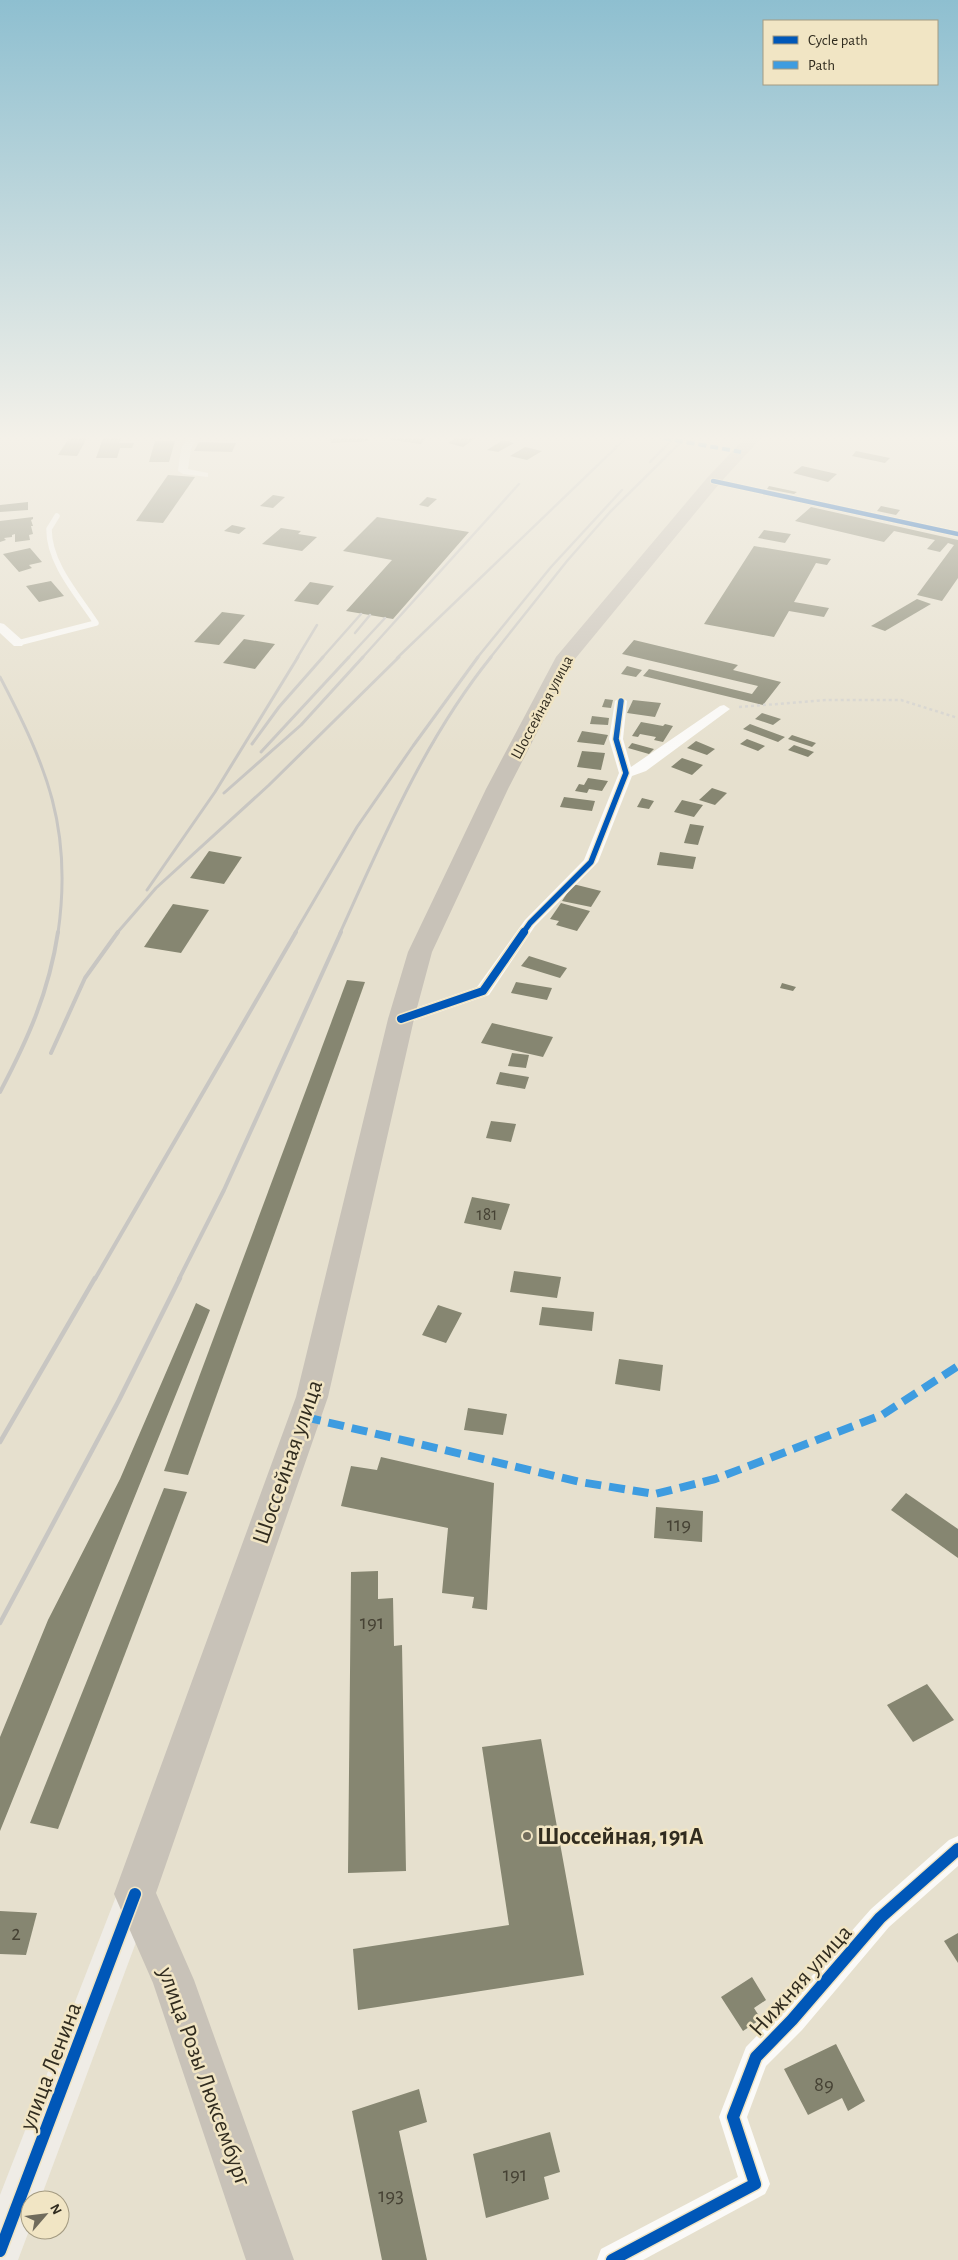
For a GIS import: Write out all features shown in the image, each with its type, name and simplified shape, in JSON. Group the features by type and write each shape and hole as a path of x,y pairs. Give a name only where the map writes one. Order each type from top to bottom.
{"main road":[{"name":"Шоссейная улица","path":"135,1894 312,1397 401,1019 420,952 497,789 566,657 661,543"},
{"name":"улица Розы Люксембург","path":"135,1894 173,1980 270,2260"}],"street":[{"path":"0,627 18,643"},
{"path":"401,1019 483,991 530,923 591,862 626,773 616,739 622,701"},
{"path":"626,773 641,768 724,708"},
{"name":"Нижняя улица","path":"612,2260 754,2184 733,2117 756,2056 792,2020 880,1918 958,1849"},
{"name":"улица Ленина","path":"0,2251 135,1894"}],"lane":[{"path":"18,643 96,623 56,559 49,543"}],"path":[{"path":"724,708 827,700 901,700 958,718"}],"building":[{"path":"263,543 310,543 302,551"},
{"path":"351,543 459,543 393,619 346,611 392,560 343,551"},
{"path":"932,543 948,543 940,552 927,549"},
{"path":"949,543 958,543 958,578 942,601 917,595 954,545"},
{"path":"754,546 831,559 827,565 816,563 794,602 829,608 824,617 789,611 774,637 704,624"},
{"path":"30,548 42,562 29,565 32,568 19,572 3,554"},
{"path":"51,581 64,596 39,602 26,586"},
{"path":"310,582 334,586 318,605 294,601"},
{"path":"917,599 931,604 885,631 871,626"},
{"path":"222,612 245,615 219,645 194,642"},
{"path":"244,639 275,644 255,669 223,663"},
{"path":"634,640 738,665 733,670 781,682 763,705 643,676 649,669 752,694 758,686 622,654"},
{"path":"627,666 642,670 636,677 621,674"},
{"path":"605,699 613,700 611,708 602,707"},
{"path":"633,700 661,703 655,717 627,713"},
{"path":"762,713 781,719 773,725 755,719"},
{"path":"592,716 609,718 608,725 590,724"},
{"path":"641,722 673,726 663,742 654,740 656,737 640,734 638,737 632,736"},
{"path":"750,724 785,737 778,742 743,729"},
{"path":"582,731 608,735 604,745 577,742"},
{"path":"792,735 816,743 812,747 788,739"},
{"path":"747,739 765,746 758,751 740,744"},
{"path":"696,741 715,749 707,755 687,748"},
{"path":"632,743 654,749 649,754 628,748"},
{"path":"794,745 814,752 808,757 788,750"},
{"path":"582,751 605,753 601,770 577,767"},
{"path":"682,758 703,765 692,775 671,767"},
{"path":"588,778 608,781 602,791 589,789 587,793 575,791 579,784 584,785"},
{"path":"712,788 727,793 715,805 699,800"},
{"path":"564,797 595,801 592,811 560,807"},
{"path":"642,798 654,801 649,809 637,807"},
{"path":"682,800 703,805 694,817 674,812"},
{"path":"690,824 704,826 698,845 684,843"},
{"path":"209,851 242,857 224,884 190,878"},
{"path":"660,852 696,857 693,869 657,865"},
{"path":"573,884 601,891 591,907 562,901"},
{"path":"561,903 590,911 577,931 556,925 559,921 550,919"},
{"path":"173,904 209,910 181,953 144,947"},
{"path":"529,956 567,968 560,978 521,966"},
{"path":"347,980 365,982 188,1475 164,1471"},
{"path":"516,982 552,988 547,1000 511,993"},
{"path":"782,983 796,987 793,991 780,988"},
{"path":"492,1023 553,1037 543,1057 481,1043"},
{"path":"512,1053 529,1055 526,1068 508,1066"},
{"path":"500,1072 529,1077 525,1089 496,1084"},
{"path":"491,1121 516,1124 511,1142 486,1138"},
{"path":"472,1197 510,1204 501,1230 464,1223"},
{"path":"514,1271 561,1277 557,1298 510,1292"},
{"path":"196,1303 210,1310 0,1831 0,1737 48,1620 120,1479"},
{"path":"438,1305 462,1313 446,1343 422,1335"},
{"path":"542,1307 594,1312 592,1331 539,1325"},
{"path":"619,1359 663,1365 660,1391 615,1384"},
{"path":"468,1408 507,1414 503,1435 464,1430"},
{"path":"381,1457 494,1483 487,1610 472,1608 474,1597 442,1593 448,1528 341,1506 351,1466 377,1470"},
{"path":"164,1488 187,1492 58,1829 30,1823"},
{"path":"906,1493 958,1529 958,1558 891,1510"},
{"path":"656,1507 703,1511 702,1542 654,1538"},
{"path":"378,1571 378,1599 393,1598 394,1646 402,1645 406,1871 348,1873 351,1572"},
{"path":"927,1684 954,1720 913,1742 887,1705"},
{"name":"Шоссейная, 191А","path":"541,1739 584,1975 358,2010 353,1949 509,1925 482,1747"},
{"path":"0,1911 37,1913 26,1955 0,1954"},
{"path":"958,1933 958,1963 944,1941"},
{"path":"752,1977 766,2000 754,2008 761,2019 743,2031 721,1997"},
{"path":"836,2044 865,2101 848,2111 842,2098 808,2115 784,2069"},
{"path":"419,2089 427,2122 399,2131 427,2260 382,2260 352,2111"},
{"path":"550,2132 560,2172 544,2177 549,2199 486,2218 473,2154"}],"railway":[{"path":"362,658 465,543"},
{"path":"397,658 516,543"},
{"path":"477,658 551,567 573,543"},
{"path":"490,658 582,543"},
{"path":"322,658 361,614"},
{"path":"355,633 370,615"},
{"path":"348,658 385,618"},
{"path":"297,658 317,625"},
{"path":"147,890 215,792 298,657"},
{"path":"252,744 279,707 323,657"},
{"path":"261,752 349,657"},
{"path":"224,793 301,725 363,657"},
{"path":"117,933 156,888 269,785 399,657"},
{"path":"295,933 357,827 478,657"},
{"path":"340,933 389,826 426,755 467,689 491,657"},
{"path":"0,677 31,740 43,770 59,830 62,862 62,896 58,933"},
{"path":"0,1092 20,1053 36,1015 49,975 58,932"},
{"path":"51,1053 85,978 118,932"},
{"path":"95,1279 296,932"},
{"path":"179,1279 224,1190 341,932"},
{"path":"0,1442 95,1278"},
{"path":"0,1623 119,1400 180,1278"}],"marked path":[{"path":"305,1417 580,1482 655,1494 715,1479 882,1415 958,1366"}],"cycle path":[{"path":"401,1019 483,991 530,923 591,862 626,773 616,739 621,701"},
{"path":"612,2260 755,2184 733,2117 756,2057 792,2020 880,1918 958,1849"},
{"path":"0,2251 135,1894"}],"place":[{"name":"Шоссейная, 191А","path":"527,1836"}]}
